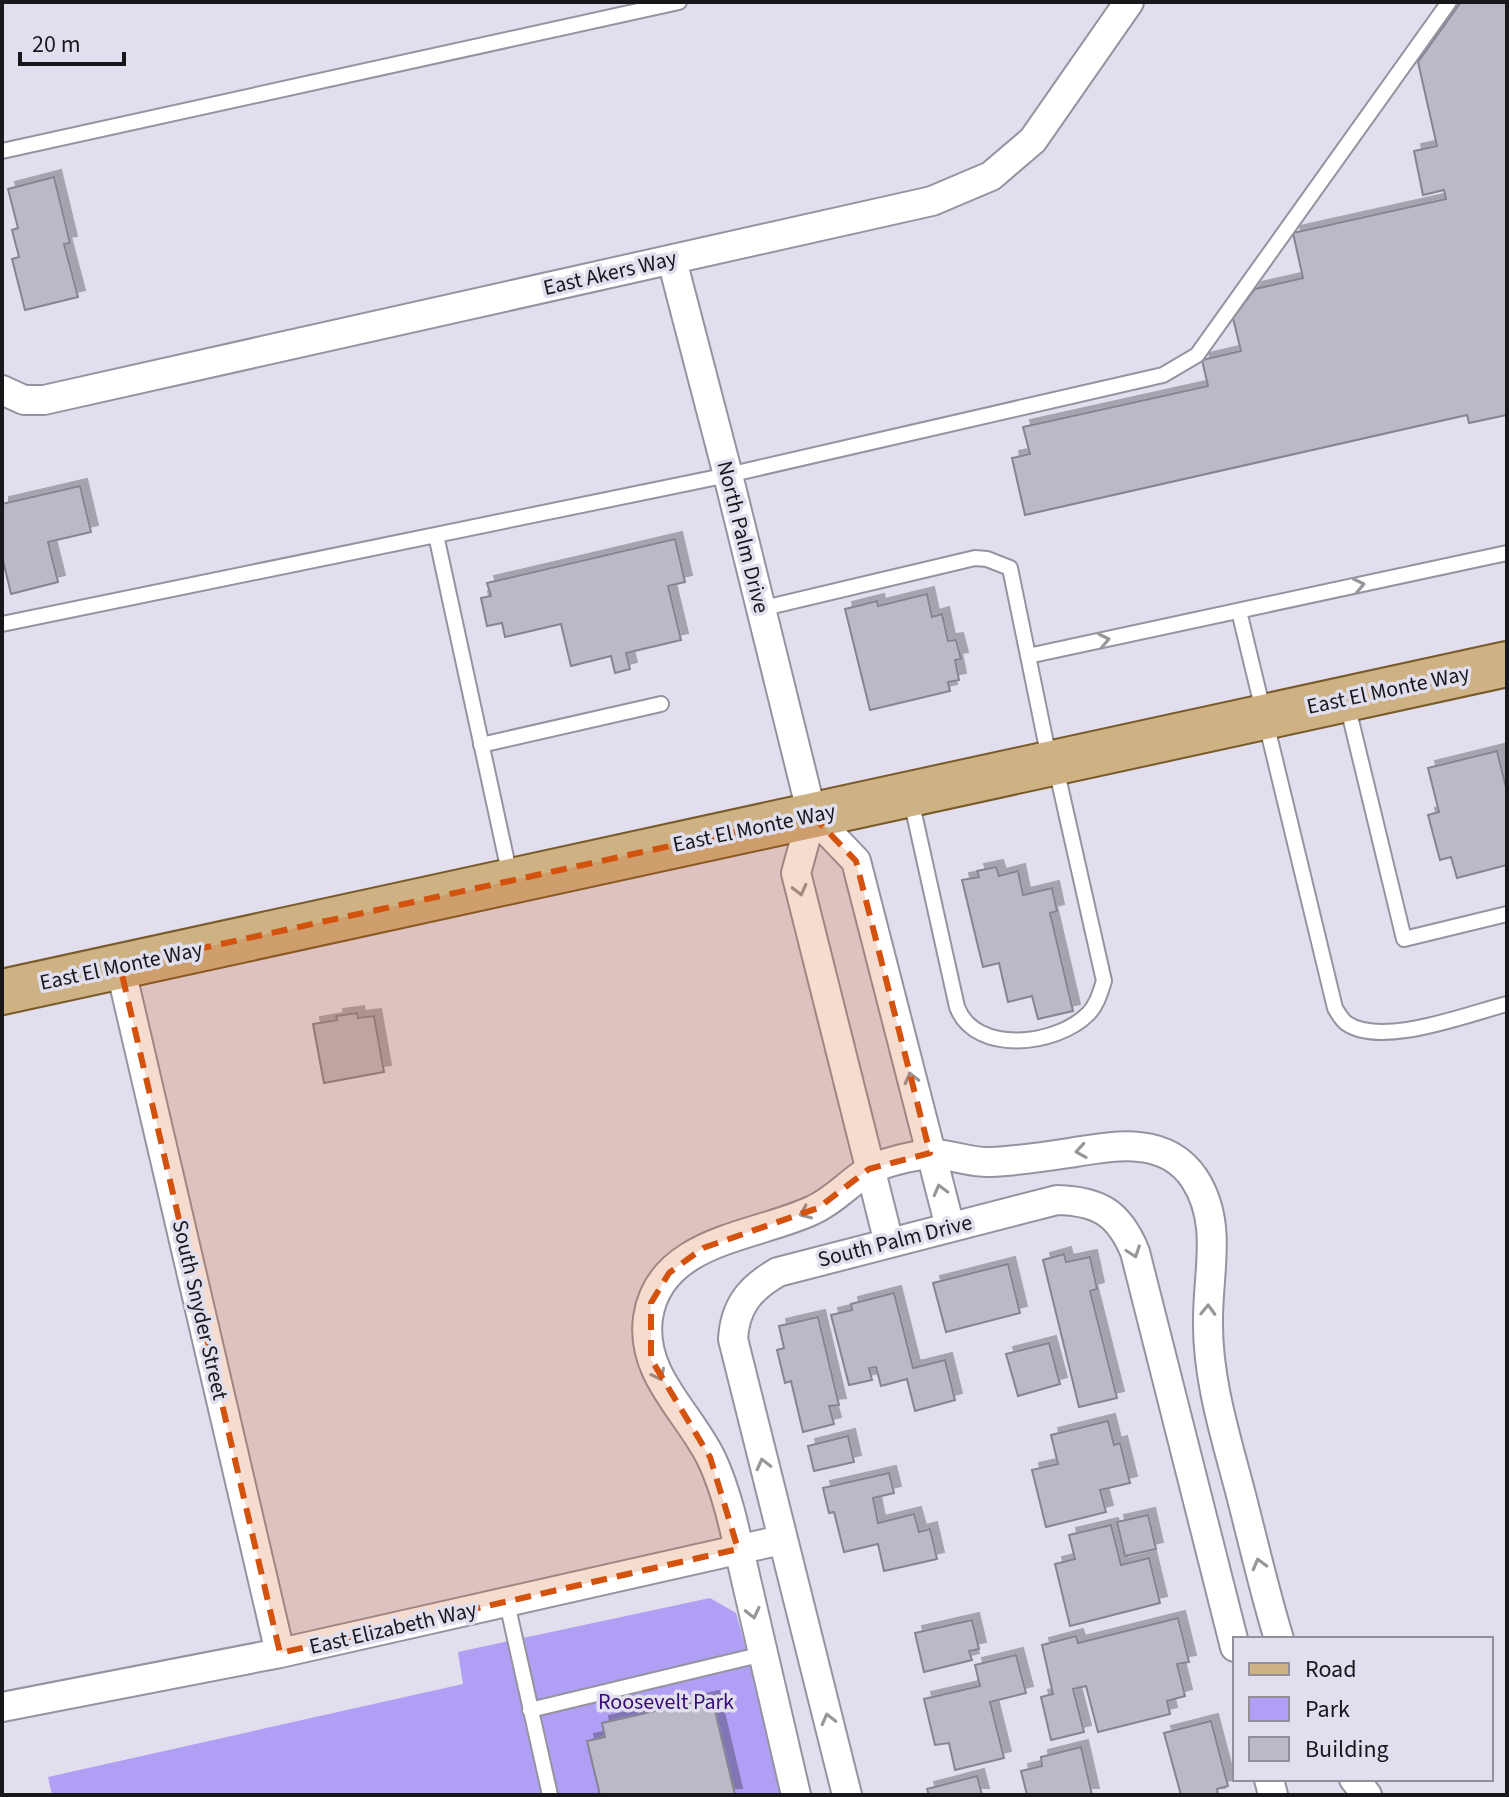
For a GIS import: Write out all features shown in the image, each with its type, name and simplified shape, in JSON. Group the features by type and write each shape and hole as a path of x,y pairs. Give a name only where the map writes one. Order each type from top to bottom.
{"main road":[{"name":"East El Monte Way","path":"2,992 1507,664"}],"street":[{"name":"East Akers Way","path":"4,392 24,400 44,400 932,201 991,176 1033,140 1129,2"},
{"name":"North Palm Drive","path":"672,260 812,815"},
{"path":"812,815 856,861 950,1227"},
{"path":"812,815 796,873 889,1243"},
{"name":"South Snyder Street","path":"120,966 280,1653"},
{"path":"796,1795 729,1508 710,1457 657,1376 647,1340 647,1320 651,1303 669,1273 703,1248 818,1208 869,1169 930,1153 981,1162 1005,1162 1108,1147 1137,1146 1160,1150 1180,1161 1193,1177 1212,1220 1207,1338 1214,1391 1278,1637"},
{"name":"South Palm Drive","path":"847,1795 736,1358 734,1322 741,1304 751,1290 778,1272 1043,1203 1082,1200 1116,1219 1127,1233 1135,1252 1233,1639"},
{"name":"East Elizabeth Way","path":"2,1707 280,1653 781,1540"}],"lane":[{"path":"2,151 679,2"},
{"path":"2,624 728,475 1163,375 1197,355 1449,2"},
{"path":"436,535 511,880"},
{"path":"1028,656 1507,553"},
{"path":"760,609 975,558 1010,568 1052,764 1104,981 1099,999 1089,1013 1074,1025 1049,1035 1008,1040 977,1032 962,1021 910,794"},
{"path":"1239,611 1335,1008 1343,1022 1379,1033 1407,1030 1507,1004"},
{"path":"1346,699 1404,939 1507,914"},
{"path":"481,745 661,704"},
{"path":"507,1603 550,1795"},
{"path":"530,1710 763,1654"}],"highlighted area":[{"path":"812,815 856,861 930,1153 869,1169 818,1208 703,1248 669,1273 651,1303 651,1359 710,1457 738,1549 280,1653 120,966"}],"green space":[{"name":"Roosevelt Park","path":"710,1598 736,1613 787,1795 52,1795 48,1777 463,1684 458,1652"}],"building":[{"path":"1461,2 1507,2 1507,415 1469,423 1467,415 1025,515 1012,458 1030,454 1023,427 1208,386 1202,360 1241,351 1233,318 1255,289 1303,278 1293,233 1446,199 1444,190 1423,195 1414,151 1437,146 1418,62"},
{"path":"54,177 70,243 64,244 78,297 25,310 12,259 19,257 12,230 18,228 8,189"},
{"path":"80,486 91,532 48,542 58,582 11,594 2,556 2,504"},
{"path":"675,539 685,582 668,586 681,640 626,653 630,669 615,673 611,656 571,666 561,624 505,637 502,623 487,626 481,598 491,596 487,583"},
{"path":"927,594 932,617 942,614 948,641 956,640 961,659 955,660 959,680 948,682 950,691 870,710 845,609 877,601 878,606"},
{"path":"1497,751 1507,791 1507,865 1457,878 1451,857 1440,860 1428,815 1439,812 1428,768"},
{"path":"996,867 999,876 1018,871 1023,895 1052,888 1057,911 1050,913 1073,1011 1038,1019 1032,996 1008,1002 999,963 983,967 962,880 979,877 977,871"},
{"path":"357,1013 358,1018 374,1016 384,1072 324,1083 313,1024"},
{"path":"1064,1254 1066,1262 1090,1257 1097,1289 1090,1291 1117,1398 1079,1407 1043,1260"},
{"path":"1008,1264 1020,1313 946,1332 933,1283"},
{"path":"894,1293 913,1368 945,1360 955,1400 915,1411 907,1379 881,1386 876,1367 869,1368 872,1380 849,1385 831,1315 852,1310 851,1304"},
{"path":"818,1317 839,1405 829,1406 834,1424 803,1432 791,1381 785,1383 777,1350 784,1348 779,1326"},
{"path":"1049,1343 1060,1384 1018,1396 1006,1354"},
{"path":"1108,1421 1114,1445 1120,1443 1130,1483 1100,1490 1106,1512 1046,1527 1032,1470 1058,1464 1051,1435"},
{"path":"848,1436 854,1462 814,1471 808,1446"},
{"path":"889,1473 894,1493 873,1498 878,1523 914,1514 919,1532 930,1529 937,1559 884,1571 878,1544 844,1552 834,1512 829,1513 823,1488"},
{"path":"1148,1515 1156,1549 1125,1556 1117,1522"},
{"path":"1111,1525 1121,1565 1149,1558 1160,1603 1070,1626 1055,1564 1075,1559 1069,1535"},
{"path":"1178,1618 1189,1662 1177,1664 1185,1696 1167,1701 1170,1714 1098,1732 1086,1686 1073,1689 1084,1732 1051,1740 1041,1697 1053,1694 1042,1645 1076,1636 1078,1643"},
{"path":"972,1620 979,1649 969,1651 972,1660 924,1672 915,1633"},
{"path":"1016,1655 1026,1693 990,1702 1004,1758 955,1770 949,1743 935,1745 924,1699 980,1686 975,1665"},
{"path":"712,1698 735,1795 600,1795 587,1741 605,1737 602,1723"},
{"path":"1211,1721 1228,1786 1217,1789 1218,1795 1181,1795 1164,1733"},
{"path":"1081,1747 1092,1795 1027,1795 1021,1771 1042,1766 1041,1757"},
{"path":"977,1776 982,1795 929,1795 927,1789"}]}
